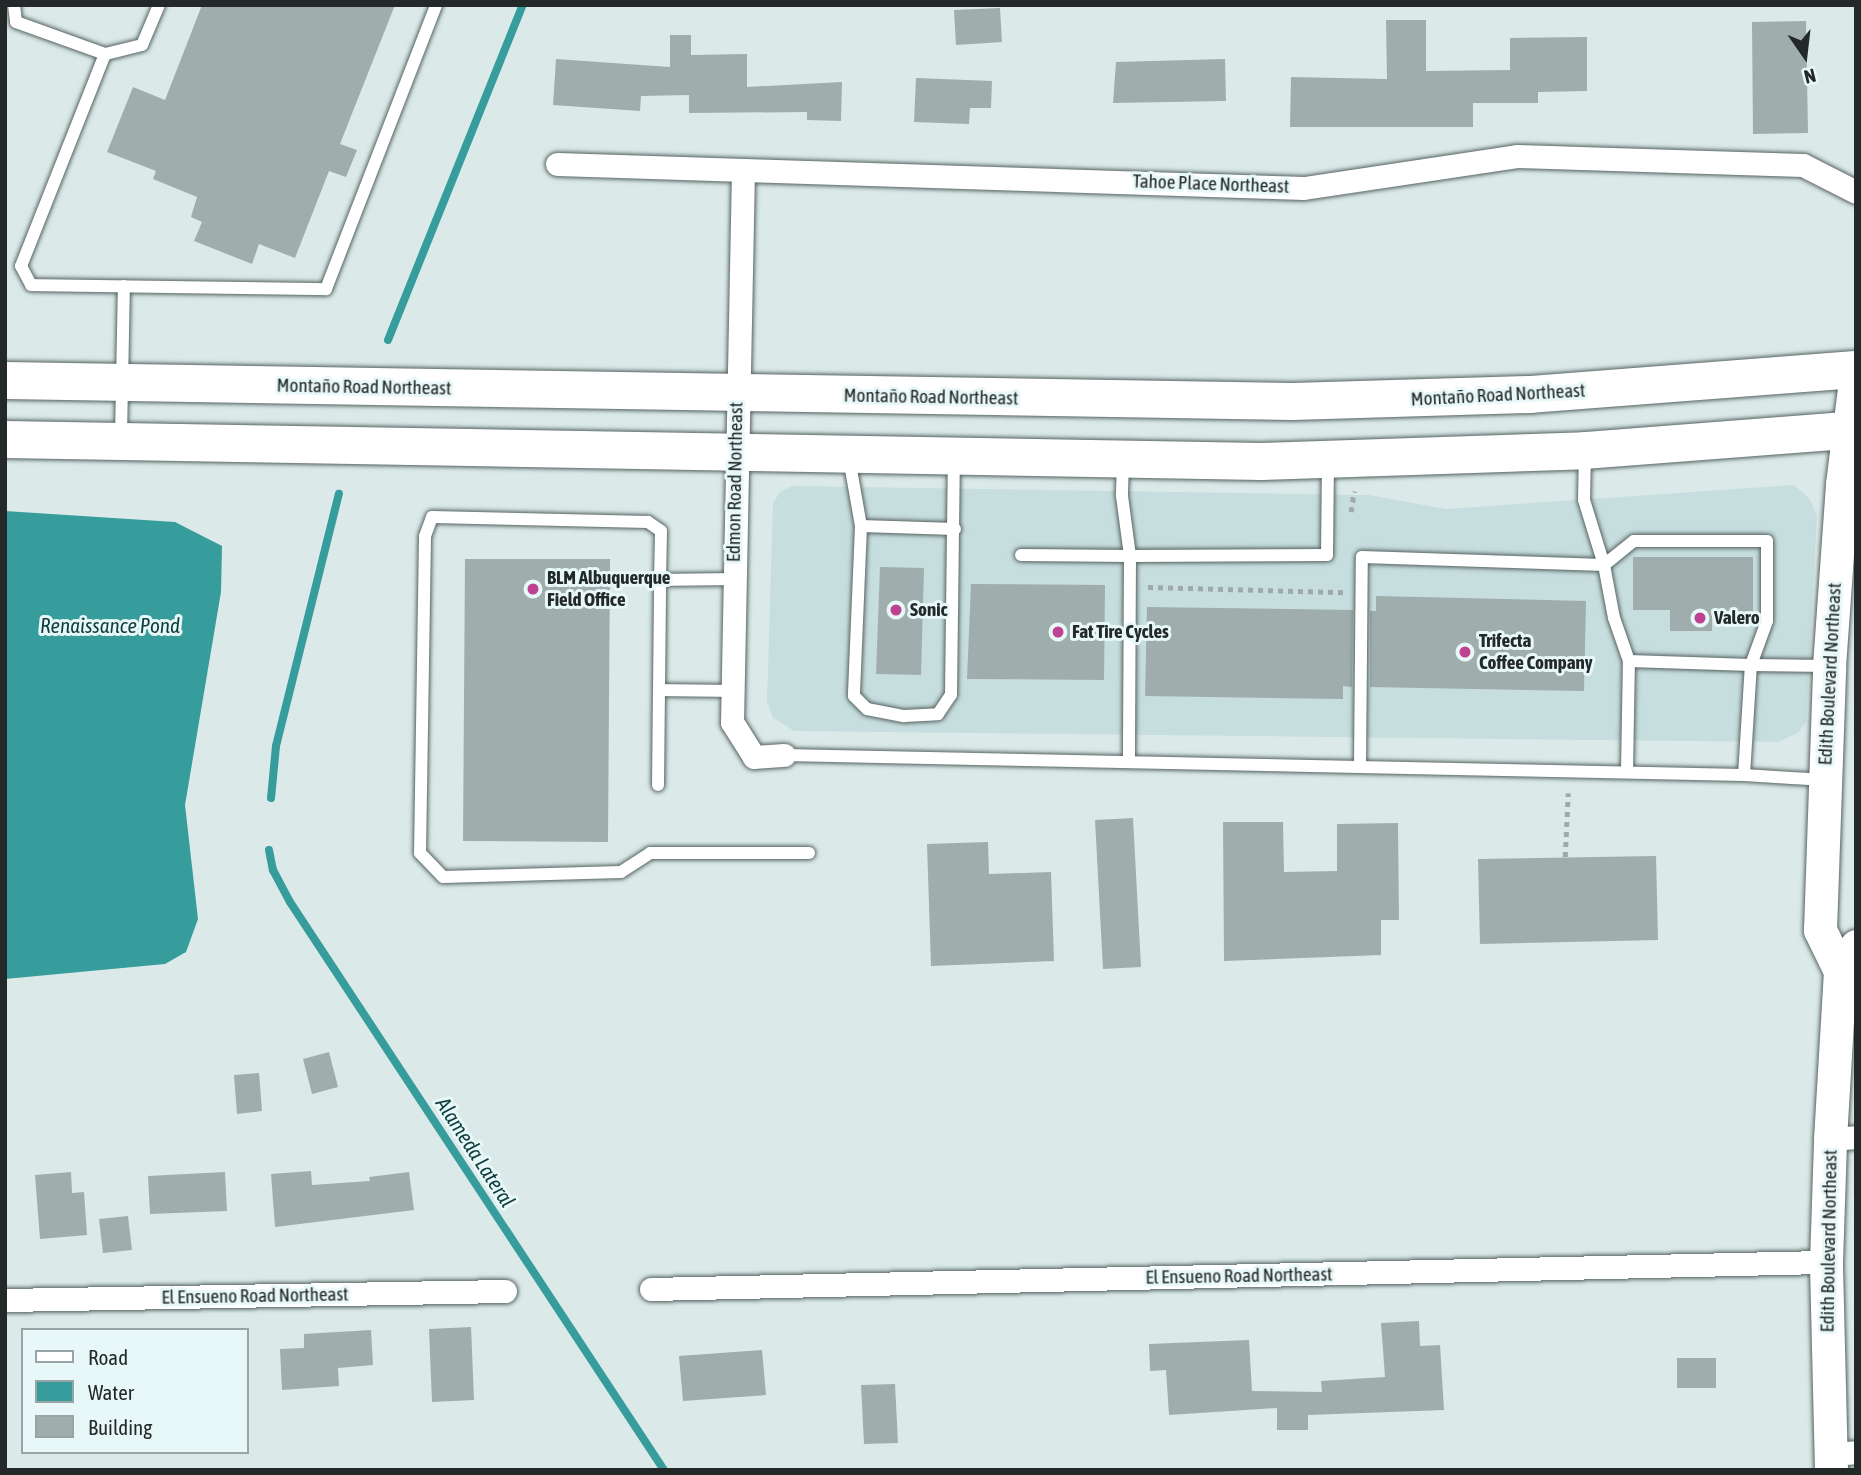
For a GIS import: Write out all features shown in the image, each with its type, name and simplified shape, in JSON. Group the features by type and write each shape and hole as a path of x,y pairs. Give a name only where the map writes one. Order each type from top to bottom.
{"main road":[{"name":"Montaño Road Northeast","path":"5,380 1292,401 1443,398 1856,371"},
{"path":"5,439 1328,460 1585,450 1853,429"}],"street":[{"name":"Tahoe Place Northeast","path":"556,164 1304,188 1517,156 1803,165 1856,192"},
{"name":"Edmon Road Northeast","path":"743,170 732,579 732,722 754,757 784,755"},
{"name":"Edith Boulevard Northeast","path":"1839,1458 1826,1262 1843,1138 1848,958 1819,930 1829,666 1853,429 1856,371"},
{"name":"El Ensueno Road Northeast","path":"651,1289 1826,1262"},
{"name":"El Ensueno Road Northeast","path":"5,1300 505,1292"}],"lane":[{"path":"14,5 16,22 105,54 142,46 159,5"},
{"path":"105,54 21,266 31,285 326,289 436,5"},
{"path":"121,441 124,286"},
{"path":"1585,450 1584,500 1629,661 1627,772"},
{"path":"848,454 861,526 854,696 867,709 904,716 938,714 951,695 954,455"},
{"path":"1124,458 1122,496 1130,556 1129,762"},
{"path":"1021,555 1327,555 1328,460"},
{"path":"658,785 662,531 648,522 432,517 425,536 421,853 443,877 621,872 650,853 809,853"},
{"path":"861,526 955,529"},
{"path":"1360,766 1362,557 1604,565 1634,541 1767,541 1768,621 1751,665 1744,775"},
{"path":"660,580 732,579"},
{"path":"1629,661 1829,666"},
{"path":"659,690 730,691"},
{"path":"784,755 1627,772 1824,780"}],"path":[{"path":"1351,512 1354,491"},
{"path":"1148,587 1349,592"},
{"path":"1565,858 1568,793"}],"shaded area":[{"path":"1794,485 1809,498 1817,515 1806,722 1798,733 1778,742 794,731 773,718 767,701 773,503 780,492 792,486 1369,495 1446,509"}],"water":[{"name":"Renaissance Pond","path":"5,511 175,522 222,546 221,592 185,805 198,919 186,952 165,964 5,979"}],"building":[{"path":"202,5 395,5 340,144 357,150 346,177 329,171 295,258 259,244 252,264 194,241 202,222 191,217 197,197 153,179 156,171 107,152 133,87 165,100"},
{"path":"1000,8 1002,42 956,45 954,10"},
{"path":"1386,20 1426,20 1426,71 1510,70 1510,38 1587,37 1587,91 1538,92 1538,103 1473,103 1473,127 1290,127 1291,77 1387,79"},
{"path":"1806,21 1808,133 1753,134 1752,22"},
{"path":"670,35 691,35 691,55 747,54 747,87 842,82 841,121 807,120 807,112 689,113 689,95 641,96 640,111 553,105 556,59 670,67"},
{"path":"1225,59 1226,101 1113,103 1116,62"},
{"path":"916,78 992,81 991,108 970,108 969,124 914,122"},
{"path":"1633,557 1753,557 1753,617 1712,617 1712,631 1670,631 1670,610 1633,610"},
{"path":"465,559 610,559 608,842 463,841"},
{"path":"880,567 924,568 921,675 876,674"},
{"name":"Fat Tire Cycles","path":"971,584 1105,585 1104,680 967,679"},
{"path":"1376,596 1586,601 1584,691 1370,687 1370,611 1376,611"},
{"path":"1147,607 1353,610 1352,687 1343,686 1343,699 1145,696"},
{"path":"1133,818 1141,967 1103,969 1095,820"},
{"path":"1223,822 1283,822 1284,872 1337,871 1337,824 1398,823 1399,920 1381,920 1381,955 1224,961"},
{"path":"988,842 989,874 1051,872 1054,961 931,966 927,844"},
{"path":"1656,856 1658,940 1480,944 1478,859"},
{"path":"329,1052 338,1087 312,1094 303,1059"},
{"path":"259,1073 262,1111 237,1114 234,1075"},
{"path":"311,1171 312,1185 370,1181 369,1177 409,1172 414,1210 275,1227 271,1174"},
{"path":"71,1172 72,1193 84,1192 87,1235 40,1239 35,1175"},
{"path":"225,1172 227,1211 150,1214 148,1176"},
{"path":"128,1216 132,1250 103,1253 99,1219"},
{"path":"1419,1321 1420,1346 1440,1345 1444,1410 1308,1415 1308,1430 1277,1430 1277,1408 1169,1415 1166,1370 1150,1371 1149,1344 1249,1340 1252,1391 1322,1392 1321,1381 1385,1377 1381,1323"},
{"path":"471,1327 474,1400 432,1402 429,1329"},
{"path":"371,1330 373,1365 338,1368 339,1386 282,1390 280,1349 304,1348 304,1334"},
{"path":"762,1350 766,1395 683,1401 679,1356"},
{"path":"1677,1358 1716,1358 1716,1388 1677,1388"},
{"path":"895,1384 898,1443 864,1444 861,1385"}],"waterway":[{"path":"388,340 523,5"},
{"path":"271,798 276,746 339,494"},
{"name":"Alameda Lateral","path":"269,850 273,870 290,902 664,1470"}],"place":[{"name":"BLM Albuquerque Field Office","path":"533,589"},
{"name":"Sonic","path":"896,610"},
{"name":"Valero","path":"1700,618"},
{"name":"Fat Tire Cycles","path":"1058,632"},
{"name":"Trifecta Coffee Company","path":"1465,652"}]}
